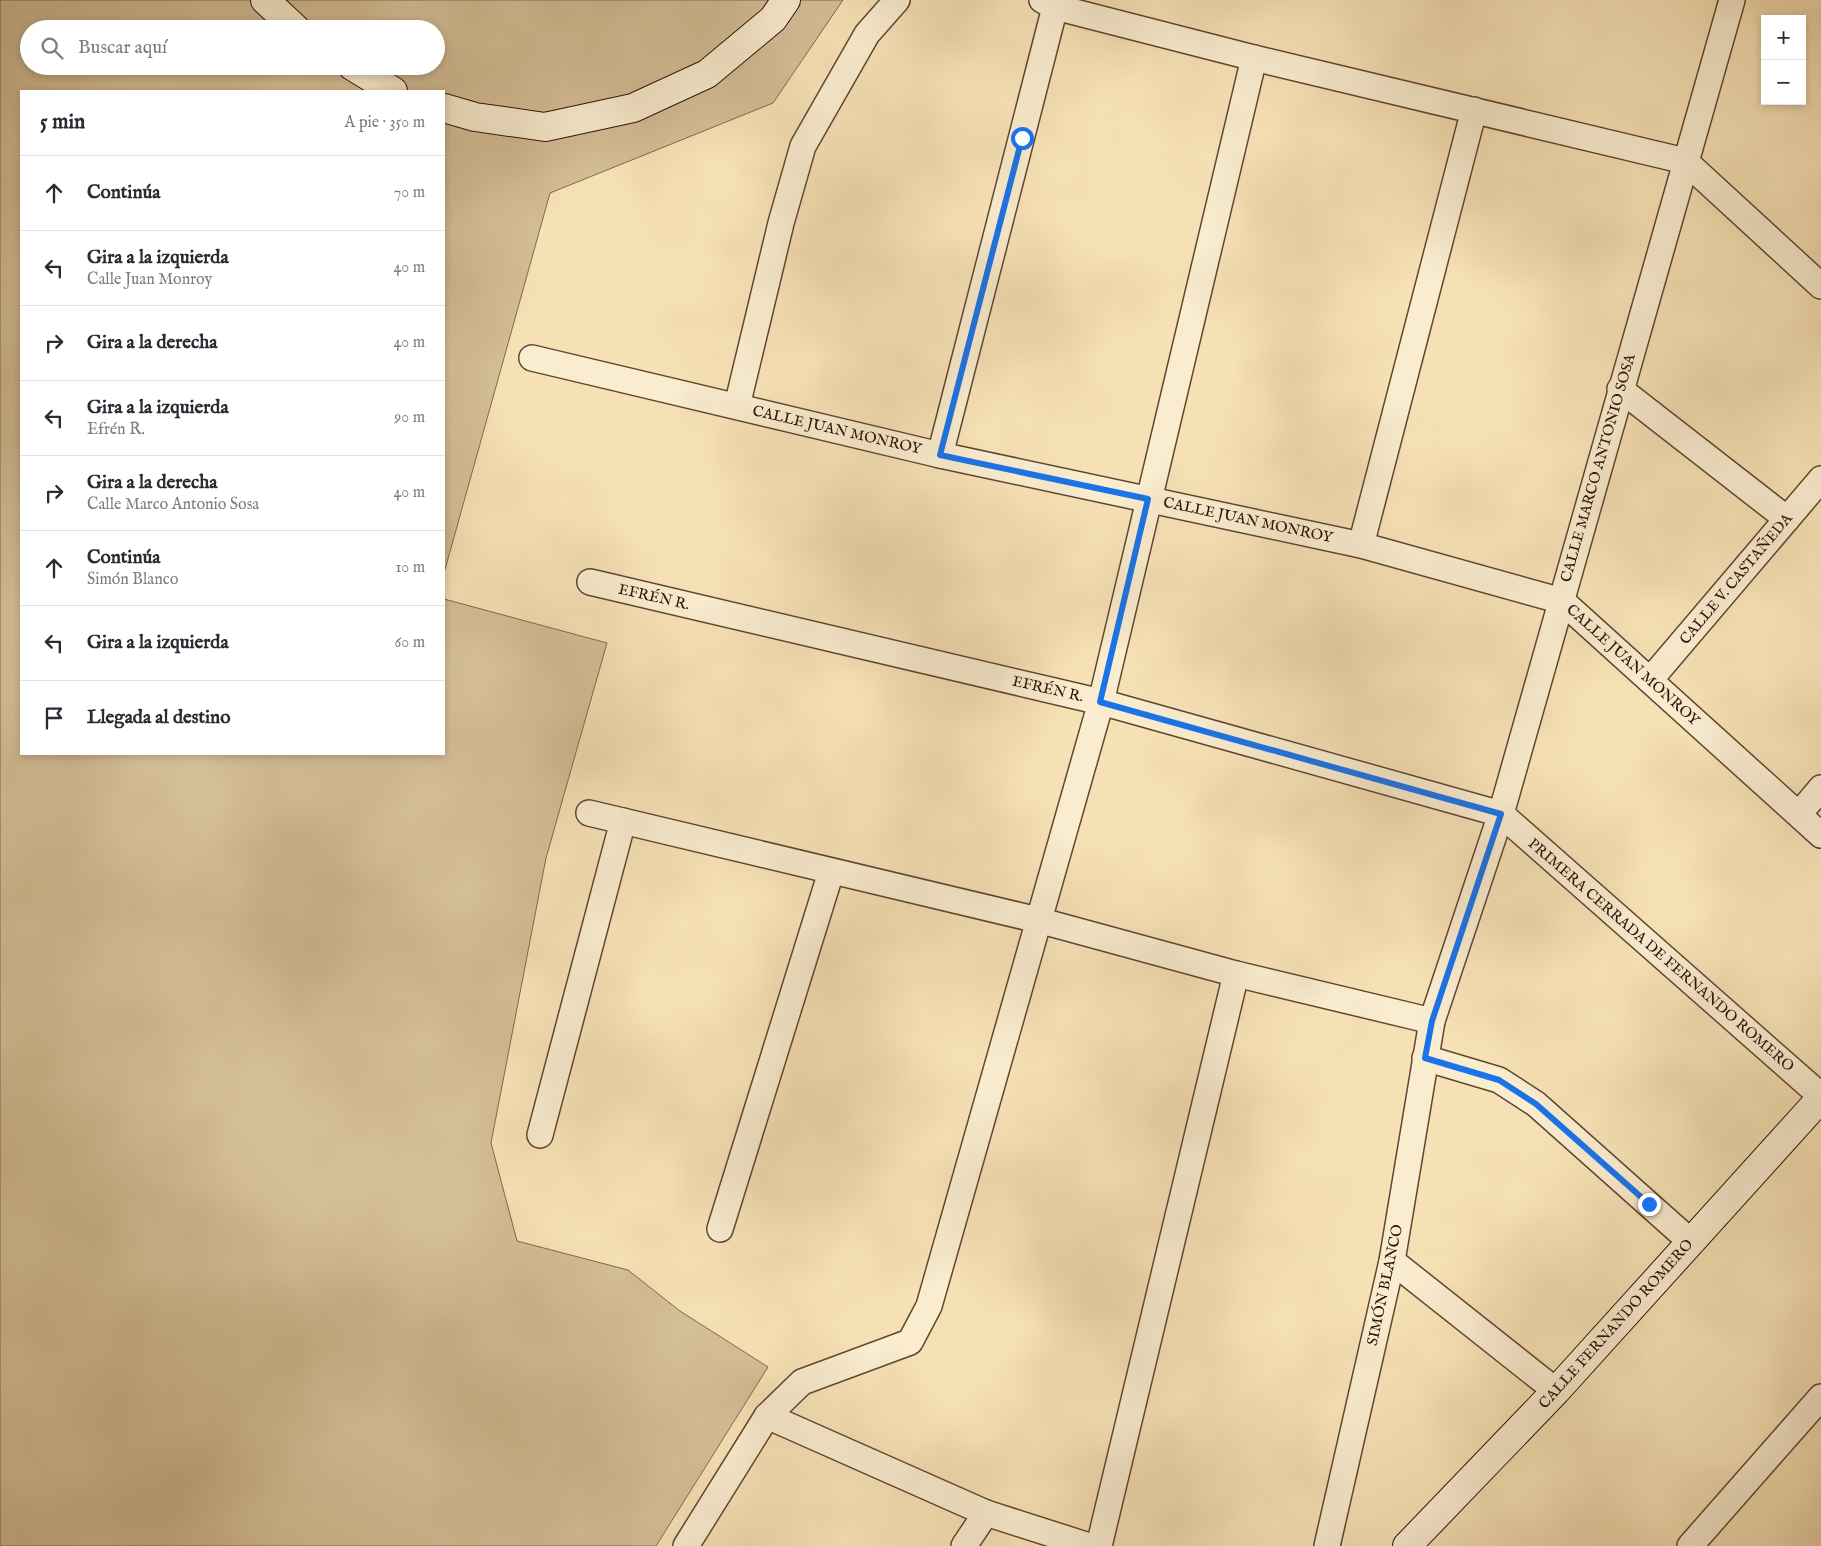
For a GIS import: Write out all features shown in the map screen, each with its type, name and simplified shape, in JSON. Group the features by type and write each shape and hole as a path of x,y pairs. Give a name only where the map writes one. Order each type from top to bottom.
{"street":[{"path":"265,0 286,20"},
{"path":"445,108 475,117 545,127 632,108 706,74 772,19 786,0"},
{"path":"737,406 781,223 803,146 866,34 897,0"},
{"name":"CALLE MARCO ANTONIO SOSA","path":"1432,1021 1501,814 1684,161 1732,0"},
{"path":"940,455 1048,3 1254,58 1684,161 1821,286"},
{"path":"686,1546 767,1416 802,1382 910,1342 929,1306 1100,702 1254,58"},
{"path":"367,75 391,90"},
{"path":"1360,545 1474,110"},
{"name":"CALLE JUAN MONROY","path":"532,358 940,455 1360,545 1562,601 1821,835"},
{"path":"1620,388 1786,519"},
{"name":"CALLE V. CASTAÑEDA","path":"1650,680 1821,478"},
{"name":"EFRÉN R.","path":"590,582 1100,702 1501,814"},
{"path":"1798,814 1821,788"},
{"path":"589,813 1038,920 1236,974 1432,1021"},
{"name":"PRIMERA CERRADA DE FERNANDO ROMERO","path":"1501,814 1821,1097"},
{"path":"540,1135 623,821"},
{"path":"720,1229 831,872"},
{"path":"1099,1546 1236,974"},
{"name":"SIMÓN BLANCO","path":"1327,1546 1392,1261 1432,1021"},
{"path":"1425,1058 1499,1080 1536,1104 1691,1242"},
{"name":"CALLE FERNANDO ROMERO","path":"1407,1546 1556,1391 1821,1097"},
{"path":"1392,1261 1556,1391"},
{"path":"1690,1546 1821,1397"},
{"path":"767,1416 986,1513 1089,1546"},
{"path":"964,1546 986,1513"}],"shaded area":[{"path":"0,0 843,0 773,103 550,193 445,569 445,90 20,90 20,755 445,755 445,599 607,643 546,858 491,1143 517,1241 628,1270 680,1311 768,1367 656,1546 0,1546"}],"route":[{"path":"1022,138 940,455 1148,499 1100,702 1501,814 1432,1021 1425,1058 1499,1080 1536,1104 1649,1204"}]}
